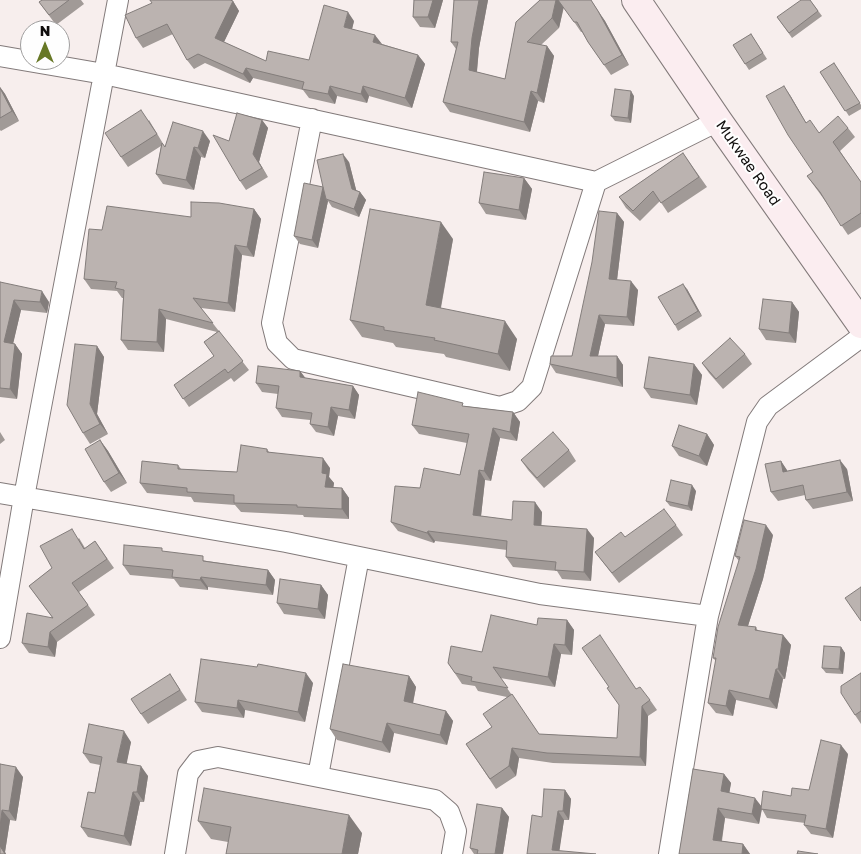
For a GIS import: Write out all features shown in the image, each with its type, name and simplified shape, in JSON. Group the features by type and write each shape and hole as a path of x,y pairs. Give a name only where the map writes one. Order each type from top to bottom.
{"street":[{"path":"0,638 24,497 118,0"},
{"name":"Mukwae Road","path":"636,0 718,121 861,324"},
{"path":"0,56 104,74 596,182 718,121"},
{"path":"312,119 272,323 277,343 293,359 500,407 518,401 532,386 596,182"},
{"path":"669,854 708,616 757,422 768,406 861,337"},
{"path":"0,493 286,542 540,594 708,616"},
{"path":"318,776 359,557"},
{"path":"175,854 188,774 198,761 218,757 435,800 449,812 456,831 452,854"}],"building":[{"path":"42,0 69,0 49,15 39,2"},
{"path":"150,0 233,1 215,38 266,61 268,51 309,60 324,5 348,12 344,27 375,35 373,42 418,55 405,98 363,86 361,94 330,86 328,94 302,89 304,82 246,68 243,74 198,54 187,60 167,24 136,38 125,15 152,3"},
{"path":"414,0 433,0 428,17 413,17"},
{"path":"454,0 479,0 472,38 469,70 505,79 516,22 540,0 556,0 552,18 527,42 547,46 537,93 531,91 524,122 443,102 458,42 451,42"},
{"path":"558,0 591,0 622,55 604,65 577,22 574,22"},
{"path":"801,0 810,0 818,11 789,33 777,17"},
{"path":"751,34 763,53 745,64 733,45"},
{"path":"834,63 860,103 845,111 820,72"},
{"path":"784,86 806,123 810,120 819,133 838,116 848,128 833,142 861,182 861,213 841,226 820,192 807,176 813,172 788,135 766,96"},
{"path":"0,88 12,111 0,118"},
{"path":"615,89 631,91 628,118 611,116"},
{"path":"141,110 157,134 121,157 105,133"},
{"path":"237,113 262,120 253,154 262,168 240,181 213,135 229,141"},
{"path":"173,122 203,131 198,148 194,147 186,180 156,174 162,143 165,147"},
{"path":"683,153 699,177 661,203 653,191 633,211 619,197"},
{"path":"343,154 352,189 360,192 354,209 326,199 317,160"},
{"path":"484,172 524,178 519,210 479,203"},
{"path":"304,183 323,187 312,240 294,236"},
{"path":"191,202 219,203 254,209 247,247 235,245 228,303 193,298 213,323 159,309 157,342 121,340 124,290 115,288 117,282 84,279 89,229 102,230 107,206 191,217"},
{"path":"370,209 441,222 426,305 505,321 498,354 434,340 435,338 384,330 384,327 350,320"},
{"path":"599,211 617,213 609,279 631,281 627,317 599,315 590,356 617,356 617,378 550,364 551,356 572,356 592,262"},
{"path":"0,282 42,291 40,302 14,300 4,342 15,344 10,389 0,388"},
{"path":"683,284 698,311 675,325 658,297"},
{"path":"763,299 792,302 789,333 759,329"},
{"path":"219,331 243,361 228,373 225,369 183,399 174,385 214,356 204,342"},
{"path":"730,338 745,354 716,379 702,363"},
{"path":"75,344 97,346 90,404 100,424 83,433 67,405"},
{"path":"649,357 694,364 690,395 644,388"},
{"path":"258,366 300,371 300,377 353,386 349,410 331,407 328,427 310,424 312,413 276,408 279,386 256,383"},
{"path":"418,392 463,403 462,406 513,412 510,432 493,428 484,471 479,470 473,515 512,520 513,501 535,502 534,525 587,529 584,572 555,570 556,562 506,557 507,541 428,531 427,533 391,522 395,486 420,488 424,468 460,475 469,434 412,425"},
{"path":"679,425 707,434 699,456 672,446"},
{"path":"553,432 569,450 537,478 521,460"},
{"path":"100,440 119,473 104,482 85,449"},
{"path":"241,445 267,449 267,452 323,458 322,473 327,474 325,487 342,488 342,509 234,503 234,495 187,492 187,488 140,483 142,461 178,465 178,469 237,472"},
{"path":"840,460 847,492 806,500 803,485 771,492 765,464 781,461 783,472"},
{"path":"671,480 692,485 688,506 666,501"},
{"path":"664,509 676,525 612,573 595,552 621,532 625,537"},
{"path":"744,520 766,525 756,569 738,625 756,627 755,630 783,635 778,669 776,669 769,699 729,690 726,706 708,703 716,658 713,658 718,627 740,557 735,556"},
{"path":"72,529 84,549 95,541 107,559 72,583 88,605 50,632 48,647 22,643 27,613 53,618 29,586 52,568 40,546"},
{"path":"124,545 162,548 162,551 203,556 203,561 268,570 266,585 201,577 200,580 172,577 173,570 123,565"},
{"path":"280,579 321,585 318,609 277,603"},
{"path":"861,587 861,621 845,598"},
{"path":"491,615 537,625 538,618 567,620 565,645 554,644 548,677 493,667 508,688 471,681 472,677 455,673 448,663 451,646 482,652"},
{"path":"600,635 636,689 640,687 650,700 642,706 640,757 547,753 512,748 509,766 490,779 466,744 492,727 483,714 512,694 539,734 617,738 619,705 582,648"},
{"path":"824,646 841,647 839,669 822,668"},
{"path":"201,659 257,667 258,664 306,673 298,712 238,700 237,708 195,702"},
{"path":"343,664 409,676 404,701 446,711 440,735 387,723 382,742 330,729"},
{"path":"861,673 861,711 855,715 841,693 841,686"},
{"path":"170,674 180,690 141,714 131,699"},
{"path":"89,724 124,731 117,762 141,766 137,792 133,792 124,836 81,827 88,792 95,793 102,757 83,753"},
{"path":"821,740 841,745 826,829 804,825 806,815 761,809 763,791 791,796 792,788 809,790"},
{"path":"0,764 16,767 9,811 2,810 0,827"},
{"path":"693,769 724,774 721,791 755,798 752,814 718,808 713,840 743,844 742,854 679,854"},
{"path":"204,788 349,815 342,854 226,854 231,827 198,821"},
{"path":"544,789 565,790 563,811 558,811 552,850 596,854 527,854 532,815 542,817"},
{"path":"477,804 502,808 495,854 477,854 478,850 470,848"},
{"path":"0,846 5,854 0,854"},
{"path":"798,851 818,854 797,854"}]}
